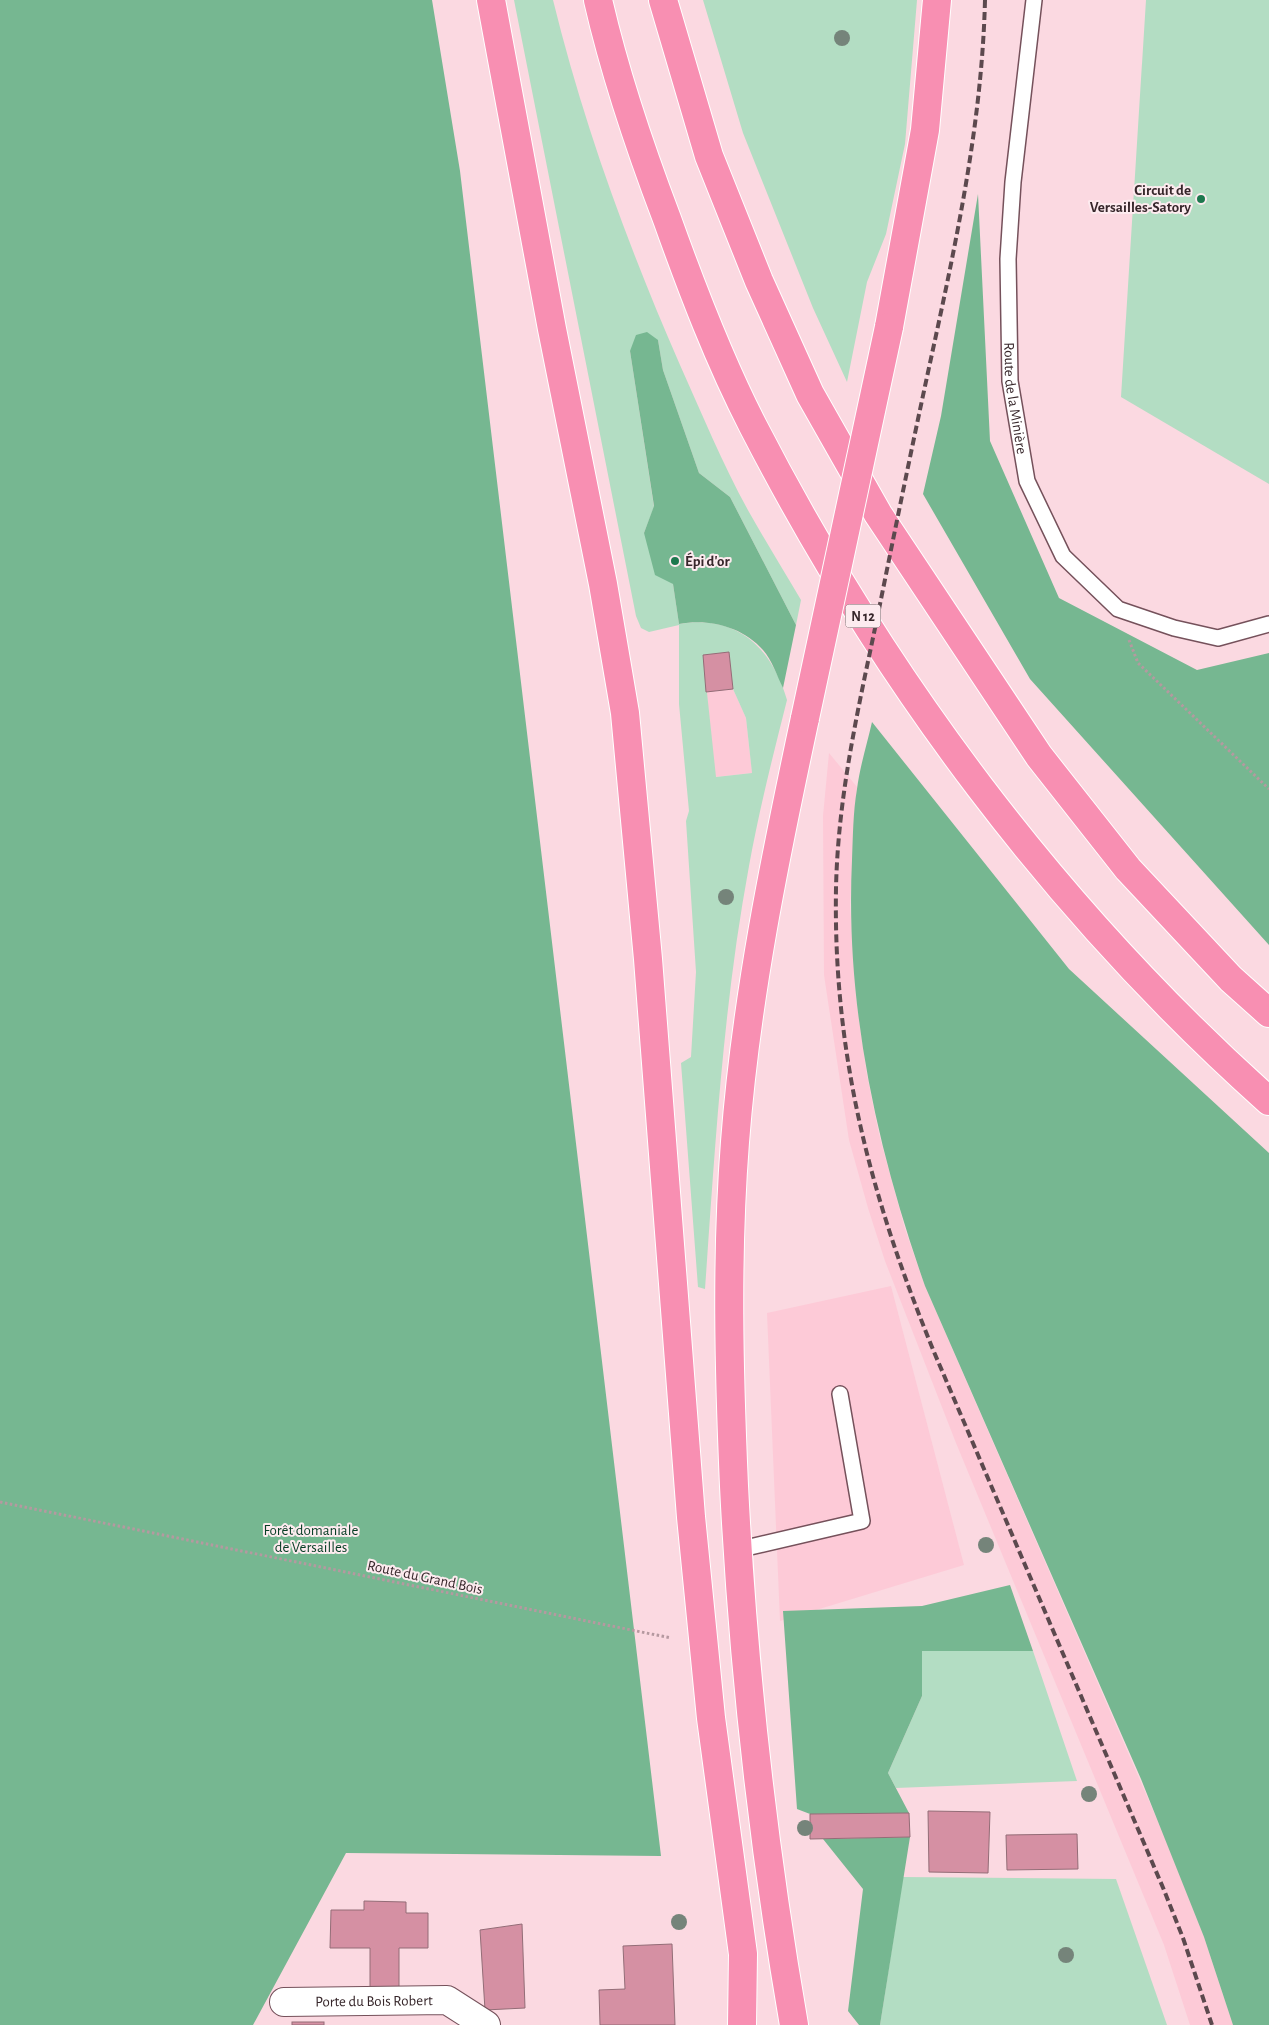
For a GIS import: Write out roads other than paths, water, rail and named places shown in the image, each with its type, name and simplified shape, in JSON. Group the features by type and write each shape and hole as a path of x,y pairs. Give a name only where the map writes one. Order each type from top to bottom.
{"highway":[{"path":"491,0 552,328 603,584 625,713 648,959 691,1517 711,1718 743,1954 742,2025"},
{"name":"N 12","path":"598,0 607,39 648,170 693,291 752,423 809,528 899,673 990,802 1080,912 1172,1010 1269,1101"},
{"path":"663,0 709,156 759,281 810,394 878,514 1039,756 1128,869 1231,980 1269,1013"},
{"path":"794,2025 770,1877 739,1589 728,1342 735,1142 748,1013 760,939 889,327 925,130 937,0"}],"street":[{"name":"Porte du Bois Robert","path":"284,2002 447,2000 486,2025"}],"lane":[{"name":"Route de la Minière","path":"1034,0 1012,182 1008,259 1010,381 1027,481 1063,556 1118,609 1174,628 1218,638 1269,624"},
{"path":"738,1550 862,1521 840,1394"}],"railway":[{"path":"985,0 979,92 958,228 864,682 845,784 836,888 837,950 841,1010 849,1068 860,1125 892,1238 912,1295 934,1352 1164,1890 1183,1938 1212,2025"}],"place":[{"name":"Circuit de Versailles-Satory","path":"1201,199"},
{"name":"Épi d'or","path":"675,561"}],"park label":[{"name":"Forêt domaniale de Versailles","path":"311,1538"}]}
